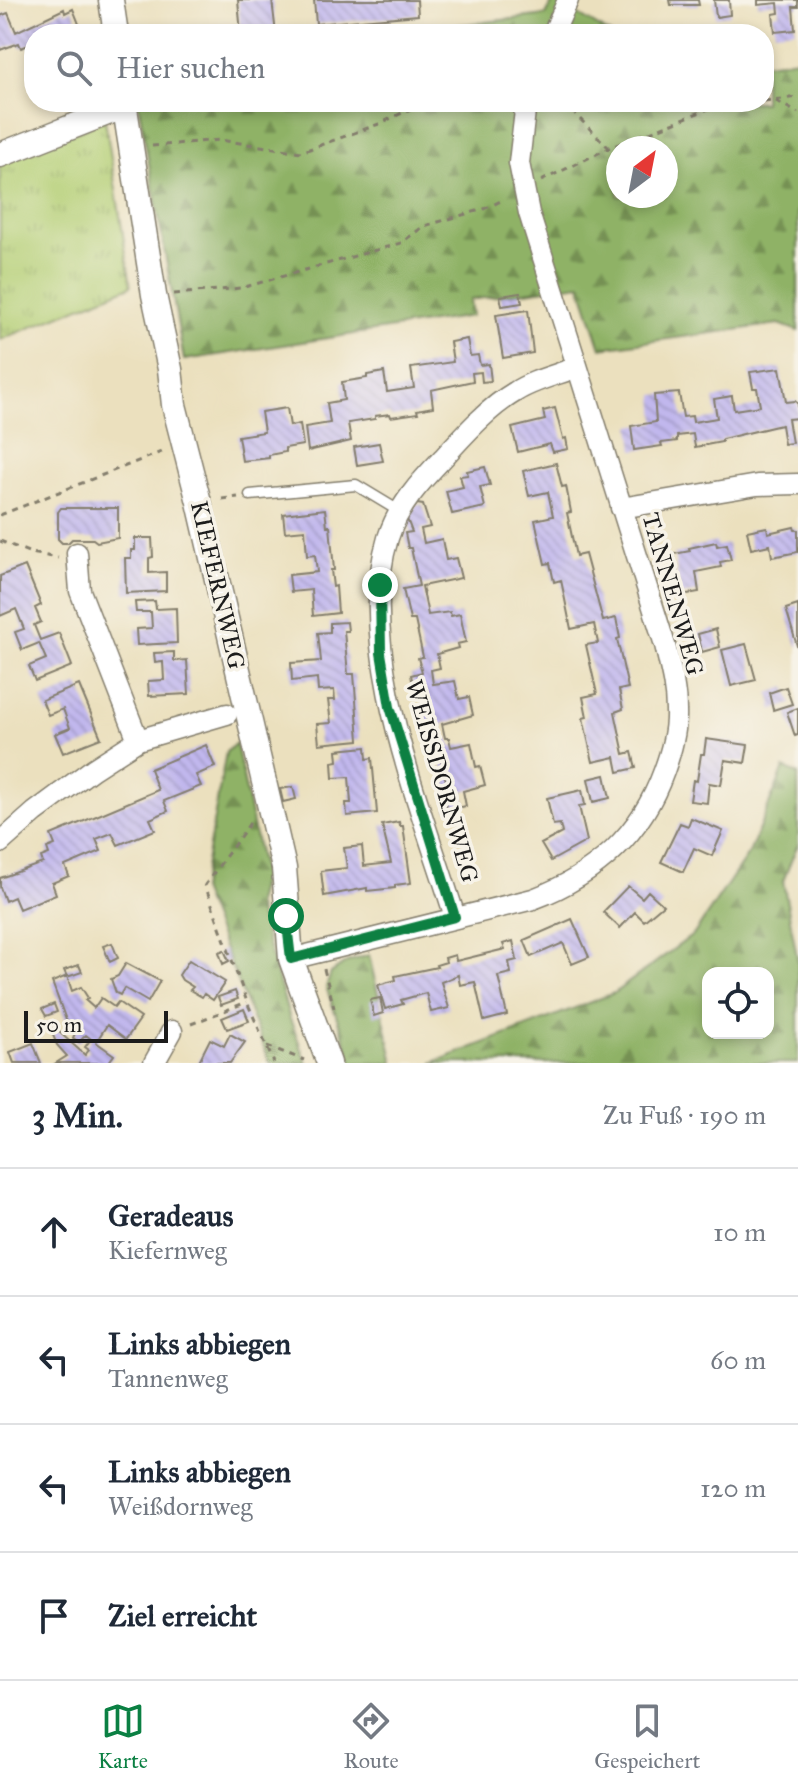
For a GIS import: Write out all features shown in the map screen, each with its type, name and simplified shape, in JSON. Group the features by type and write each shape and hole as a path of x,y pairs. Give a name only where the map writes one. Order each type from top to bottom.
{"street":[{"path":"111,0 115,24"},
{"path":"557,24 568,0"},
{"path":"0,155 105,112"},
{"name":"KIEFERNWEG","path":"126,112 174,405 284,868 291,959 329,1063"},
{"name":"TANNENWEG","path":"291,959 321,949 533,899 562,888 632,834 659,786 673,742 677,713 665,645 524,189 519,163 525,112"},
{"name":"WEISSDORNWEG","path":"455,917 390,707 381,653 380,585 383,560 399,511 422,480 485,416 516,391 577,367"},
{"path":"621,508 757,485 798,484"},
{"path":"77,555 80,591 138,740"},
{"path":"0,843 35,812 138,740 227,714"},
{"path":"154,1063 172,1031"}],"lane":[{"path":"250,495 356,485 399,511"}],"path":[{"path":"776,101 798,97"},
{"path":"776,101 798,113"},
{"path":"131,148 220,140 301,152 404,112"},
{"path":"573,112 606,145"},
{"path":"640,136 701,112"},
{"path":"154,295 241,288 401,243 424,226 484,209 606,149"},
{"path":"0,515 184,442"},
{"path":"199,502 250,495"},
{"path":"0,541 49,558 77,555"},
{"path":"256,814 205,885 247,1002 274,1063"},
{"path":"321,949 334,1010"},
{"path":"172,1031 247,1002"},
{"path":"267,1046 300,1056 308,1063"}],"green space":[{"path":"554,0 594,24 468,24 546,15"},
{"path":"798,59 798,331 779,324 601,348 580,284 470,300 472,316 184,360 140,112 774,112 774,62"},
{"path":"105,120 131,286 0,340 0,162"},
{"path":"236,743 263,873 256,904 290,1019 307,1063 270,1063 201,890 226,752"},
{"path":"784,768 798,774 798,844 783,881 798,962 798,1063 432,1063 614,993 694,934 750,851"},
{"path":"369,955 394,1063 353,1063 326,987 331,973 347,962"}],"building":[{"path":"238,0 272,0 275,24 240,24"},
{"path":"314,0 417,0 418,15 316,24"},
{"path":"670,0 698,0 699,5 671,5"},
{"path":"714,0 729,0 730,15 716,17"},
{"path":"758,0 798,0 798,7 793,7 795,30 775,32 773,14 779,13 778,3 758,5"},
{"path":"64,9 65,13 73,9 79,24 33,24"},
{"path":"8,13 16,32 24,28 24,47 21,48 19,43 0,50 0,16"},
{"path":"520,293 522,303 502,306 500,296"},
{"path":"528,310 533,353 503,358 496,315"},
{"path":"467,339 470,356 478,355 480,365 489,364 491,381 482,382 481,372 472,373 473,381 431,390 433,407 417,410 418,413 375,416 375,419 348,423 351,441 308,451 305,427 330,423 327,403 344,400 342,382 384,372 387,392 414,388 411,368 453,362 450,342"},
{"path":"780,368 786,402 795,401 798,404 798,418 788,419 792,443 784,444 781,425 695,447 693,434 677,436 677,441 661,443 662,446 634,450 631,426 656,422 654,395 679,393 683,417 692,416 693,422 717,418 714,399 732,396 734,410 760,406 750,372"},
{"path":"287,408 290,426 300,424 303,445 285,448 285,452 269,455 269,458 242,461 238,436 264,432 261,412"},
{"path":"555,408 568,449 553,452 550,444 518,452 512,428 545,420 543,411"},
{"path":"379,443 383,461 357,465 354,447"},
{"path":"556,463 562,487 566,486 571,512 567,513 576,556 585,554 603,621 616,618 620,638 617,639 628,688 619,690 623,709 615,712 624,754 632,752 636,768 618,772 615,757 593,762 583,718 587,717 583,697 597,694 586,645 598,643 594,624 571,629 561,580 554,582 550,563 545,564 535,520 553,516 548,492 529,496 523,471"},
{"path":"485,467 490,485 480,487 485,507 452,514 446,491 463,487 460,476 468,475 467,471"},
{"path":"417,504 423,505 430,527 421,529 424,543 442,539 446,560 456,558 461,578 422,586 428,615 460,614 466,642 457,644 458,648 437,654 440,668 431,670 433,684 455,681 459,699 469,697 473,715 442,724 445,738 449,738 451,747 471,743 476,767 480,766 485,785 463,791 466,806 448,810 444,795 449,794 439,751 430,753 423,727 428,726 424,707 419,688 414,689 411,675 422,672 418,658 423,657 415,620 410,620 403,589 419,586 405,533 412,532 407,519"},
{"path":"61,508 118,508 118,538 97,542 93,539 72,539 62,543 58,539 58,512"},
{"path":"325,509 327,526 330,526 334,570 331,570 338,613 313,616 311,590 291,592 289,575 317,572 315,555 307,556 305,530 285,532 283,514"},
{"path":"767,527 768,533 794,527 798,530 798,552 772,557 770,545 751,549 747,531"},
{"path":"135,538 152,538 153,557 149,558 149,573 166,572 166,591 126,593 125,558 131,558 131,550 135,550"},
{"path":"716,542 717,546 727,544 731,560 720,562 721,567 696,572 699,592 681,595 674,554"},
{"path":"25,566 41,605 35,608 41,622 34,625 40,640 59,633 72,666 35,681 29,666 46,659 39,643 22,650 15,632 24,629 16,609 0,616 0,576"},
{"path":"155,601 156,609 176,608 177,643 137,645 136,629 152,628 151,612 136,612 135,602"},
{"path":"798,605 798,646 797,646 786,609"},
{"path":"347,622 348,631 344,631 348,674 354,674 359,740 319,744 317,724 331,723 328,700 335,700 334,690 318,691 317,678 292,681 291,663 321,661 318,633 330,632 330,623"},
{"path":"716,629 720,647 702,652 698,634"},
{"path":"746,644 756,680 731,686 722,650"},
{"path":"174,652 174,661 187,660 189,694 149,696 148,681 164,680 163,662 155,663 154,653"},
{"path":"79,685 101,738 63,753 55,734 70,728 63,709 48,715 42,700"},
{"path":"786,687 792,704 773,710 769,693"},
{"path":"798,708 798,735 795,736 787,712"},
{"path":"706,739 748,745 745,763 725,760 721,785 709,783 707,803 690,801 693,780 697,781"},
{"path":"206,745 215,767 196,775 201,786 164,801 168,811 150,819 155,830 118,845 112,833 96,839 101,851 65,866 69,876 52,883 56,894 19,909 14,897 5,901 0,878 43,863 41,857 49,854 47,848 55,845 51,835 158,790 150,769"},
{"path":"366,747 367,759 372,758 377,813 347,816 346,803 351,803 349,777 333,778 332,762 338,761 337,750"},
{"path":"605,775 610,798 593,802 588,779"},
{"path":"293,787 296,799 283,802 280,789"},
{"path":"582,790 585,805 579,806 587,841 551,861 541,844 562,833 560,824 553,825 547,798"},
{"path":"691,818 723,831 712,856 694,848 683,872 661,862 680,823 688,826"},
{"path":"399,822 403,826 411,883 395,885 395,888 367,891 367,888 324,896 321,871 347,868 344,848 362,846 364,866 391,863 382,825"},
{"path":"628,886 642,898 648,891 663,905 644,921 635,912 620,928 603,912"},
{"path":"572,919 589,957 572,964 563,943 531,957 524,940"},
{"path":"513,941 517,960 509,962 511,973 498,976 507,1015 484,1021 475,982 460,985 458,975 441,982 449,1008 431,1012 426,993 401,1000 403,1004 385,1009 378,985 396,980 395,976 437,967 446,962 445,958 455,955 456,961 505,949 503,944"},
{"path":"112,943 118,958 110,962 103,946"},
{"path":"224,950 229,961 223,964 219,952"},
{"path":"189,960 225,982 213,1000 190,990 193,987 179,975"},
{"path":"126,963 160,981 148,1002 124,988 120,995 116,993 111,979 118,976"},
{"path":"79,965 82,972 67,977 64,970"},
{"path":"67,976 72,991 81,987 88,998 85,1000 94,1008 101,998 114,1007 118,1002 141,1018 126,1039 107,1025 96,1042 114,1055 108,1063 56,1063 67,1056 57,1045 51,1030 57,1027 85,1055 89,1050 85,1047 91,1039 86,1035 79,1042 73,1038 76,1031 66,1020 52,982"},
{"path":"235,991 238,999 221,1005 218,997"},
{"path":"380,998 383,1013 374,1016 370,1000"},
{"path":"54,1004 57,1012 46,1016 42,1009"},
{"path":"244,1009 249,1021 227,1029 222,1018"},
{"path":"230,1034 245,1042 230,1063 198,1063 210,1039 224,1046"},
{"path":"33,1043 41,1063 14,1063 10,1052"}],"route":[{"path":"286,916 291,959 455,917 390,707 381,653 380,585"}]}
